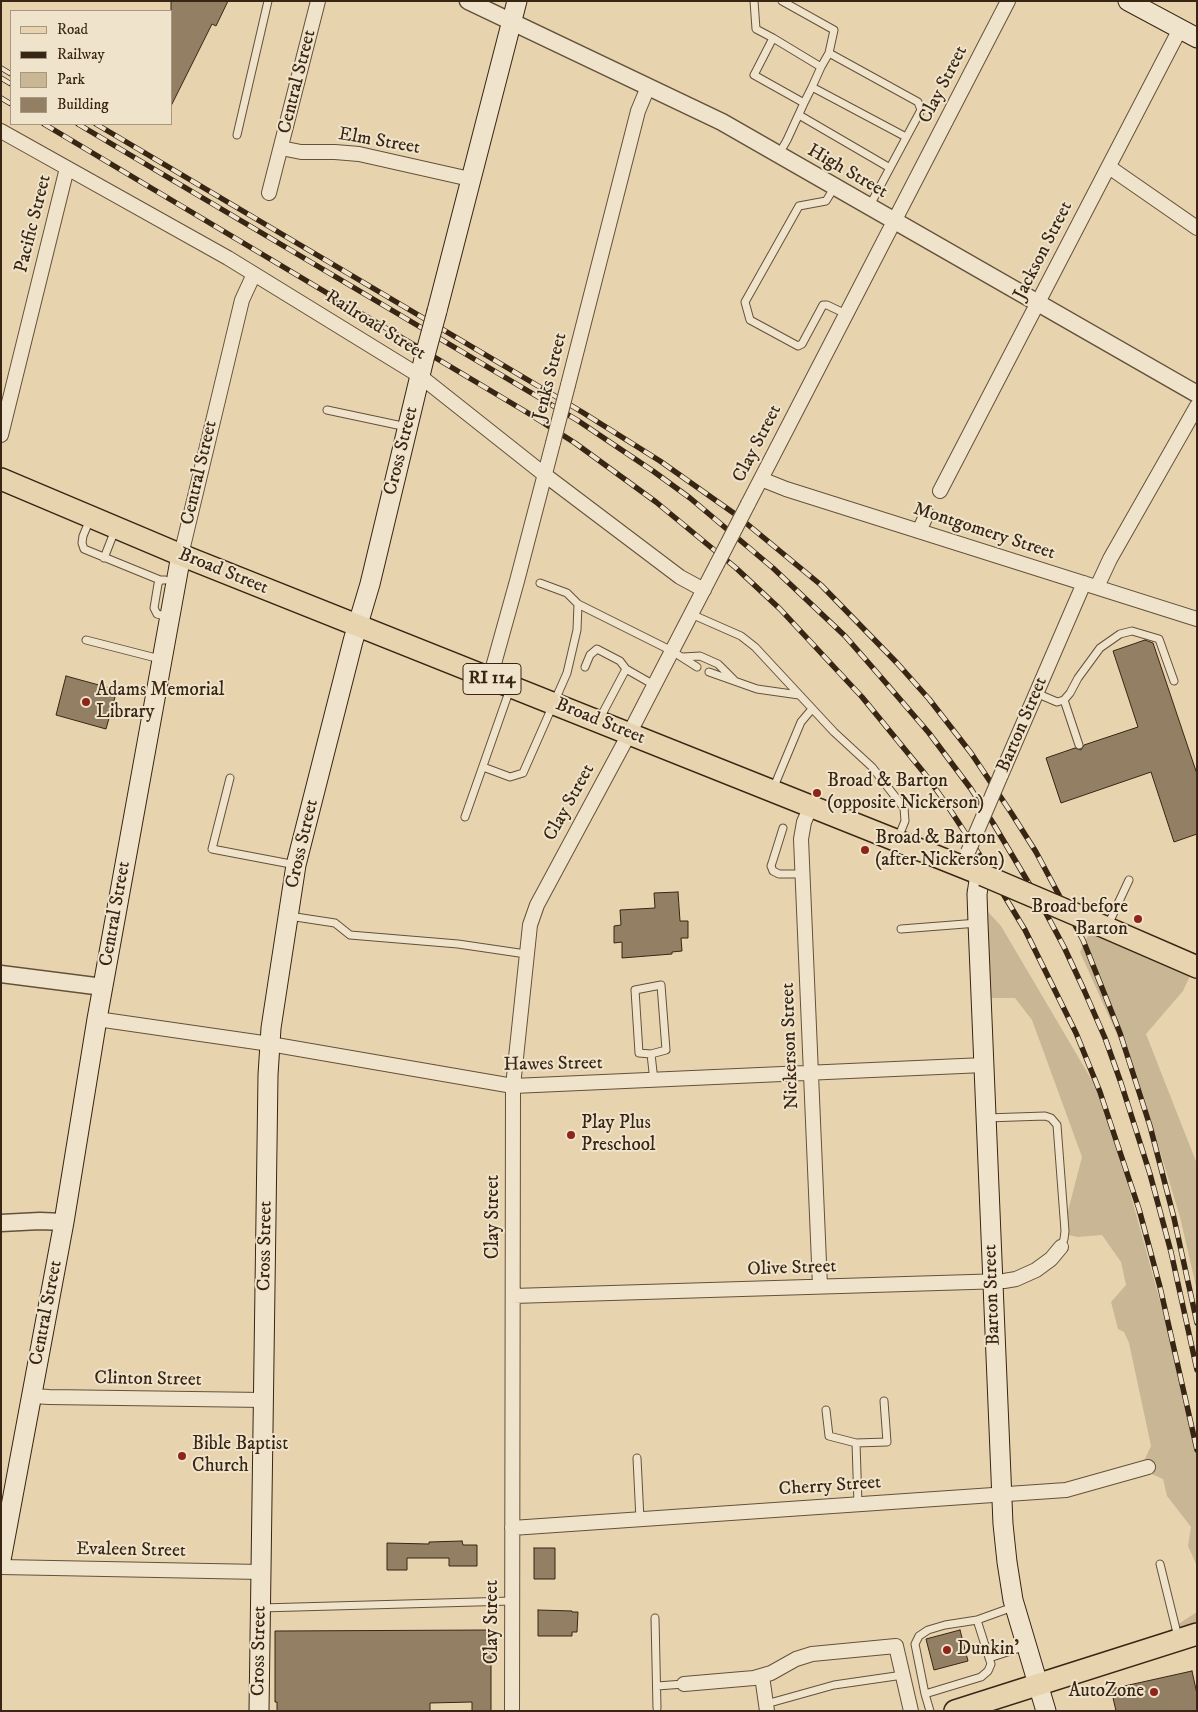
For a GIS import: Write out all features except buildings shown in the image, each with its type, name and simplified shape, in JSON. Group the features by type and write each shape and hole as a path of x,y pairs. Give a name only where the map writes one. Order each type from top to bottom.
{"main road":[{"name":"Cross Street","path":"259,1711 270,1044 288,916 296,865 370,584 407,427 516,1"},
{"path":"1128,1 1197,38"},
{"name":"Broad Street","path":"1,479 181,555 897,841 973,867 1106,928 1196,964"},
{"name":"Central Street","path":"1,1560 4,1528 32,1396 64,1222 97,1019 163,660 170,618 168,581 181,555"},
{"name":"Barton Street","path":"973,867 977,894 1004,1546 1015,1607 1046,1711"},
{"path":"954,1711 1188,1637"}],"street":[{"name":"Central Street","path":"269,193 318,1"},
{"name":"High Street","path":"468,1 722,122 834,188 1197,394"},
{"name":"Clay Street","path":"512,1711 513,1086 531,920 536,905 654,685 677,654 691,614 1008,1"},
{"name":"Jackson Street","path":"940,491 1180,29"},
{"name":"Jenks Street","path":"490,678 520,581 553,442 638,111 648,87"},
{"name":"Railroad Street","path":"1,131 422,368 545,475 680,577 704,590"},
{"name":"Elm Street","path":"280,148 301,152 359,154 470,179"},
{"path":"1109,167 1197,228"},
{"name":"Pacific Street","path":"1,435 67,168"},
{"name":"Central Street","path":"181,555 242,300 254,274"},
{"name":"Barton Street","path":"973,867 1001,775 1036,693 1090,585 1110,559 1197,406"},
{"name":"Montgomery Street","path":"761,479 786,489 1197,619"},
{"path":"919,531 927,514"},
{"name":"Nickerson Street","path":"811,806 802,829 802,874 820,1286"},
{"path":"1,974 103,986"},
{"name":"Hawes Street","path":"97,1019 270,1044 513,1086 984,1065"},
{"path":"1,1223 64,1222"},
{"name":"Olive Street","path":"513,1296 1016,1279 1036,1270 1051,1259 1061,1247"},
{"name":"Clinton Street","path":"32,1396 264,1400"},
{"name":"Cherry Street","path":"512,1528 1066,1490 1148,1467"},
{"name":"Evaleen Street","path":"1,1567 261,1572"},
{"path":"684,1684 754,1678 812,1654 896,1646 911,1711"},
{"path":"762,1676 766,1707"}],"lane":[{"path":"238,136 268,1"},
{"path":"754,1 756,29 821,67"},
{"path":"778,155 829,53 834,30 782,1"},
{"path":"773,38 754,75 804,103"},
{"path":"829,53 918,102 921,110 869,208"},
{"path":"812,87 906,138"},
{"path":"799,115 890,168"},
{"path":"834,188 826,201 799,206 745,302 750,320 798,346 802,344 822,305 827,305 846,314"},
{"path":"327,410 407,427"},
{"path":"91,517 83,536 82,543 84,549 168,581"},
{"path":"104,558 116,528"},
{"path":"540,584 567,593 578,604 677,654 698,668"},
{"path":"483,767 510,777 522,773 567,673 577,630 578,604"},
{"path":"691,614 741,636 748,641 834,732 866,760 904,808 905,821 897,841"},
{"path":"1036,693 1057,702 1064,700 1100,648 1120,634 1132,631 1159,639 1174,682"},
{"path":"86,640 163,660"},
{"path":"585,667 590,656 597,649 620,661 626,669 654,685"},
{"path":"677,654 700,656 718,664 736,682"},
{"path":"599,721 626,669"},
{"path":"709,672 757,689 799,695"},
{"path":"465,817 511,686"},
{"path":"1064,700 1079,745"},
{"path":"772,791 801,722 812,709"},
{"path":"230,778 212,849 296,865"},
{"path":"783,828 771,866 773,871 779,874 802,874"},
{"path":"1106,928 1129,880"},
{"path":"288,916 335,923 350,935 458,944 526,954"},
{"path":"901,929 978,923"},
{"path":"661,985 666,1050 652,1054 639,1053 635,990 661,985"},
{"path":"652,1054 654,1081"},
{"path":"986,1118 1045,1116 1054,1121 1058,1130 1065,1230 1061,1247"},
{"path":"826,1410 829,1436 856,1443 887,1442 884,1402"},
{"path":"856,1443 858,1504"},
{"path":"637,1458 640,1520"},
{"path":"1160,1564 1188,1637"},
{"path":"260,1608 512,1601"},
{"path":"930,1711 915,1644 919,1636 928,1630 977,1620 1015,1607"},
{"path":"655,1618 657,1708"},
{"path":"925,1694 981,1677 988,1671 991,1664 977,1620"},
{"path":"989,1658 1026,1646"},
{"path":"766,1707 834,1685 903,1675"},
{"path":"657,1686 684,1684"}],"green space":[{"path":"966,888 1001,926 1103,1099 1108,1112 1183,1385 1197,1455 1197,1566 1188,1546 1191,1527 1167,1496 1163,1479 1140,1469 1151,1446 1129,1343 1124,1332 1118,1329 1111,1302 1126,1285 1121,1262 1102,1235 1078,1237 1062,1234 1082,1157 1032,1020 1015,998 978,998"},
{"path":"1094,923 1194,967 1183,991 1146,1034 1197,1164 1197,1291 1180,1217 1159,1148 1119,1039 1080,952"},
{"path":"1197,1612 1197,1639 1163,1640 1169,1630"}],"railway":[{"path":"1,68 10,73"},
{"path":"1,78 10,83"},
{"path":"1,98 10,103"},
{"path":"46,125 528,413 575,443 656,502 736,568 780,609 862,697 925,774 979,854 1025,930 1076,1033 1100,1092 1139,1209 1160,1287 1197,1450"},
{"path":"80,125 577,420 690,498 773,568 845,636 929,733 971,789 1040,902 1064,947 1105,1038 1150,1174 1171,1252 1197,1370"},
{"path":"98,125 582,412 660,461 735,514 821,585 897,663 929,699 971,753 1012,814 1036,852 1083,940 1120,1033 1150,1126 1174,1218 1197,1323"}],"place":[{"name":"Adams Memorial Library","path":"86,702"},
{"name":"Broad & Barton (opposite Nickerson)","path":"817,793"},
{"name":"Broad & Barton (after Nickerson)","path":"865,850"},
{"name":"Broad before Barton","path":"1138,919"},
{"name":"Play Plus Preschool","path":"571,1135"},
{"name":"Bible Baptist Church","path":"182,1456"},
{"name":"Dunkin'","path":"947,1650"},
{"name":"AutoZone","path":"1154,1692"}]}
